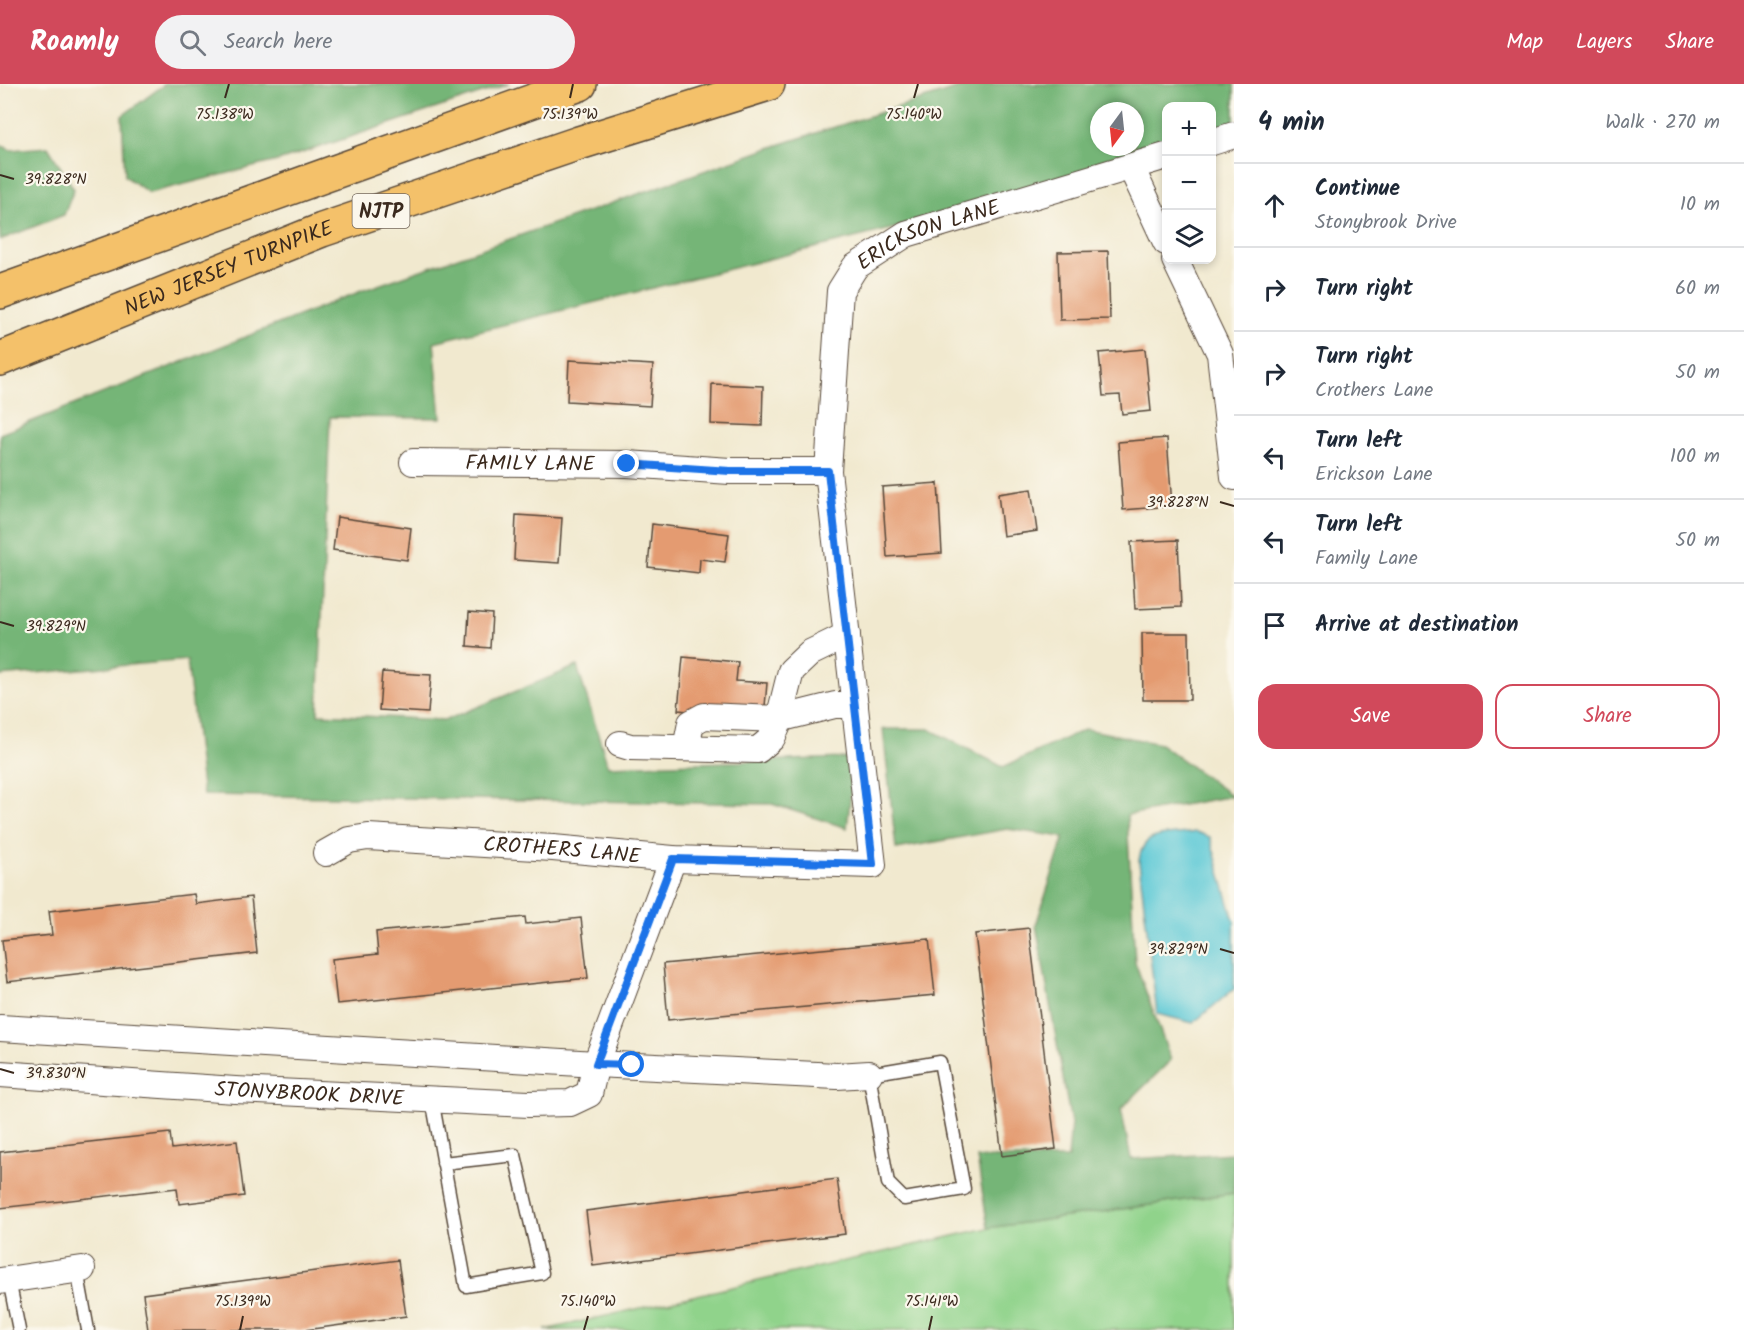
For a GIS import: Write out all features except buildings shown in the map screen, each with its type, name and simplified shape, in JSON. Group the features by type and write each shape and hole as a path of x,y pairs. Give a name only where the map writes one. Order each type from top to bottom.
{"highway":[{"name":"NJTP","path":"0,292 580,84"},
{"name":"NEW JERSEY TURNPIKE","path":"0,359 321,230 579,143 768,84"}],"street":[{"path":"1216,141 1234,135"},
{"name":"ERICKSON LANE","path":"873,864 828,471 840,291 855,267 906,234 1162,158"},
{"path":"1131,167 1162,232"},
{"path":"1177,264 1227,352 1234,477"},
{"name":"FAMILY LANE","path":"413,462 627,464 730,471 828,471"},
{"path":"779,719 791,671 810,653 847,635"},
{"path":"620,744 630,747 686,748 692,723 704,716 779,719 809,710 855,705"},
{"name":"CROTHERS LANE","path":"326,853 349,840 368,837 553,848 673,859 873,864"},
{"path":"596,1064 673,859"},
{"path":"0,1028 596,1064 837,1076 869,1074"},
{"name":"STONYBROOK DRIVE","path":"0,1074 235,1090 570,1103 589,1094 596,1064"},
{"path":"5,1280 80,1269"}],"lane":[{"path":"940,1062 964,1189 904,1199 888,1183 869,1074 940,1062"},
{"path":"432,1099 443,1163 466,1286 542,1273 515,1155 443,1163"},
{"path":"80,1269 88,1330"},
{"path":"5,1280 20,1330"}],"green space":[{"path":"165,84 509,84 281,160 149,193 125,176 122,116"},
{"path":"971,84 1234,84 1234,141 1216,140 1216,102 1162,102 1162,153 988,205 434,342 441,418 330,417 318,714 446,720 577,666 608,766 846,758 851,792 847,828 772,804 203,795 187,660 0,676 0,434 364,290 781,144"},
{"path":"0,144 10,150 48,147 74,189 64,215 0,240"},
{"path":"883,729 929,729 1003,767 1086,729 1160,744 1232,796 1127,815 1135,962 1171,1060 1121,1109 1131,1159 1234,1153 1234,1193 988,1228 977,1158 1068,1158 1071,1123 1036,925 1064,837 1007,829 896,849"},
{"path":"1234,1193 1234,1330 545,1330 988,1228"}],"water":[{"path":"1196,832 1210,837 1234,921 1234,989 1193,1023 1157,1014 1139,862 1141,851 1151,839 1158,836"}],"route":[{"path":"627,464 730,471 828,471 873,864 673,859 596,1064 632,1065"}]}
